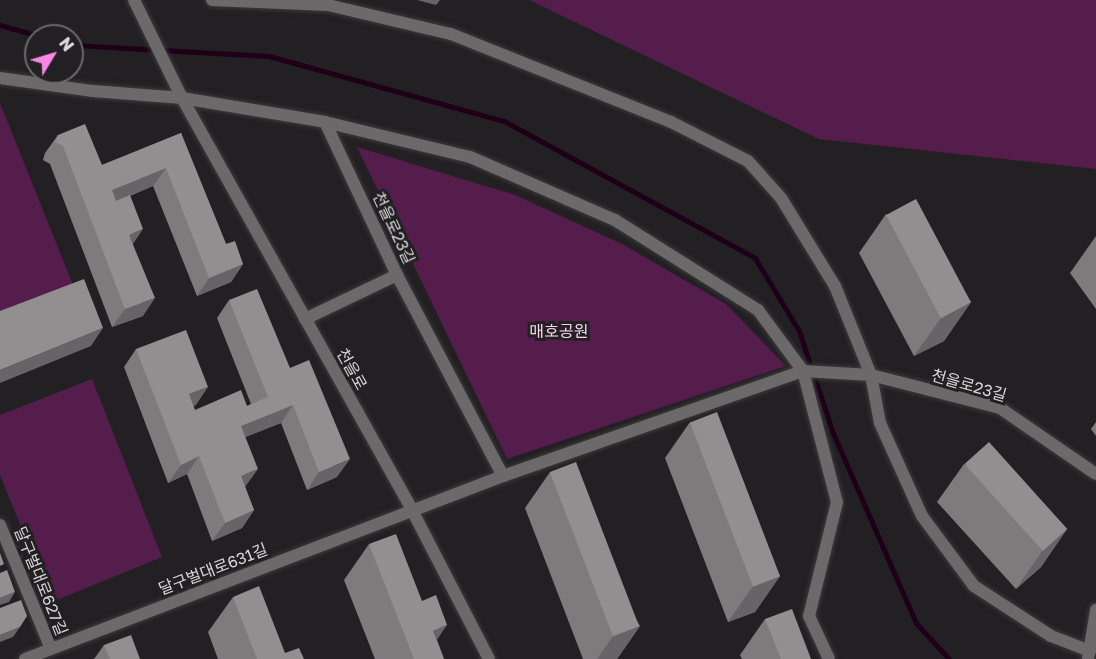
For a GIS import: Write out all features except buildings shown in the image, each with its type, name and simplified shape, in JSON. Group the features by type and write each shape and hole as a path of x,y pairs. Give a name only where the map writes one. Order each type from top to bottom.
{"street":[{"path":"212,0 328,5 451,34 671,122 748,162 781,198 835,286 871,375 880,423 897,465 922,516 974,586 1051,636 1089,655 1096,610"},
{"name":"천을로","path":"136,4 182,98 412,510 489,659"},
{"path":"0,78 93,91 182,98 325,122 470,157 615,220 758,310 803,371 837,502 809,616 829,659"},
{"name":"천을로23길","path":"325,122 398,275 503,476"},
{"path":"305,319 398,275"},
{"path":"412,510 803,371"},
{"name":"천을로23길","path":"803,371 851,372 871,375 1000,408 1096,474"},
{"name":"달구벌대로631길","path":"25,659 412,510"},
{"name":"달구벌대로627길","path":"0,525 51,649"}],"green space":[{"path":"529,0 1096,0 1096,169 819,139"},
{"path":"0,103 73,285 0,314"},
{"name":"매호공원","path":"357,147 515,195 622,244 726,304 786,366 507,459"},
{"path":"92,379 162,557 52,602 0,475 0,415"}],"waterway":[{"path":"0,25 24,32"},
{"path":"84,46 269,56 504,121 755,258 799,331 833,433 916,623 949,659"}]}
